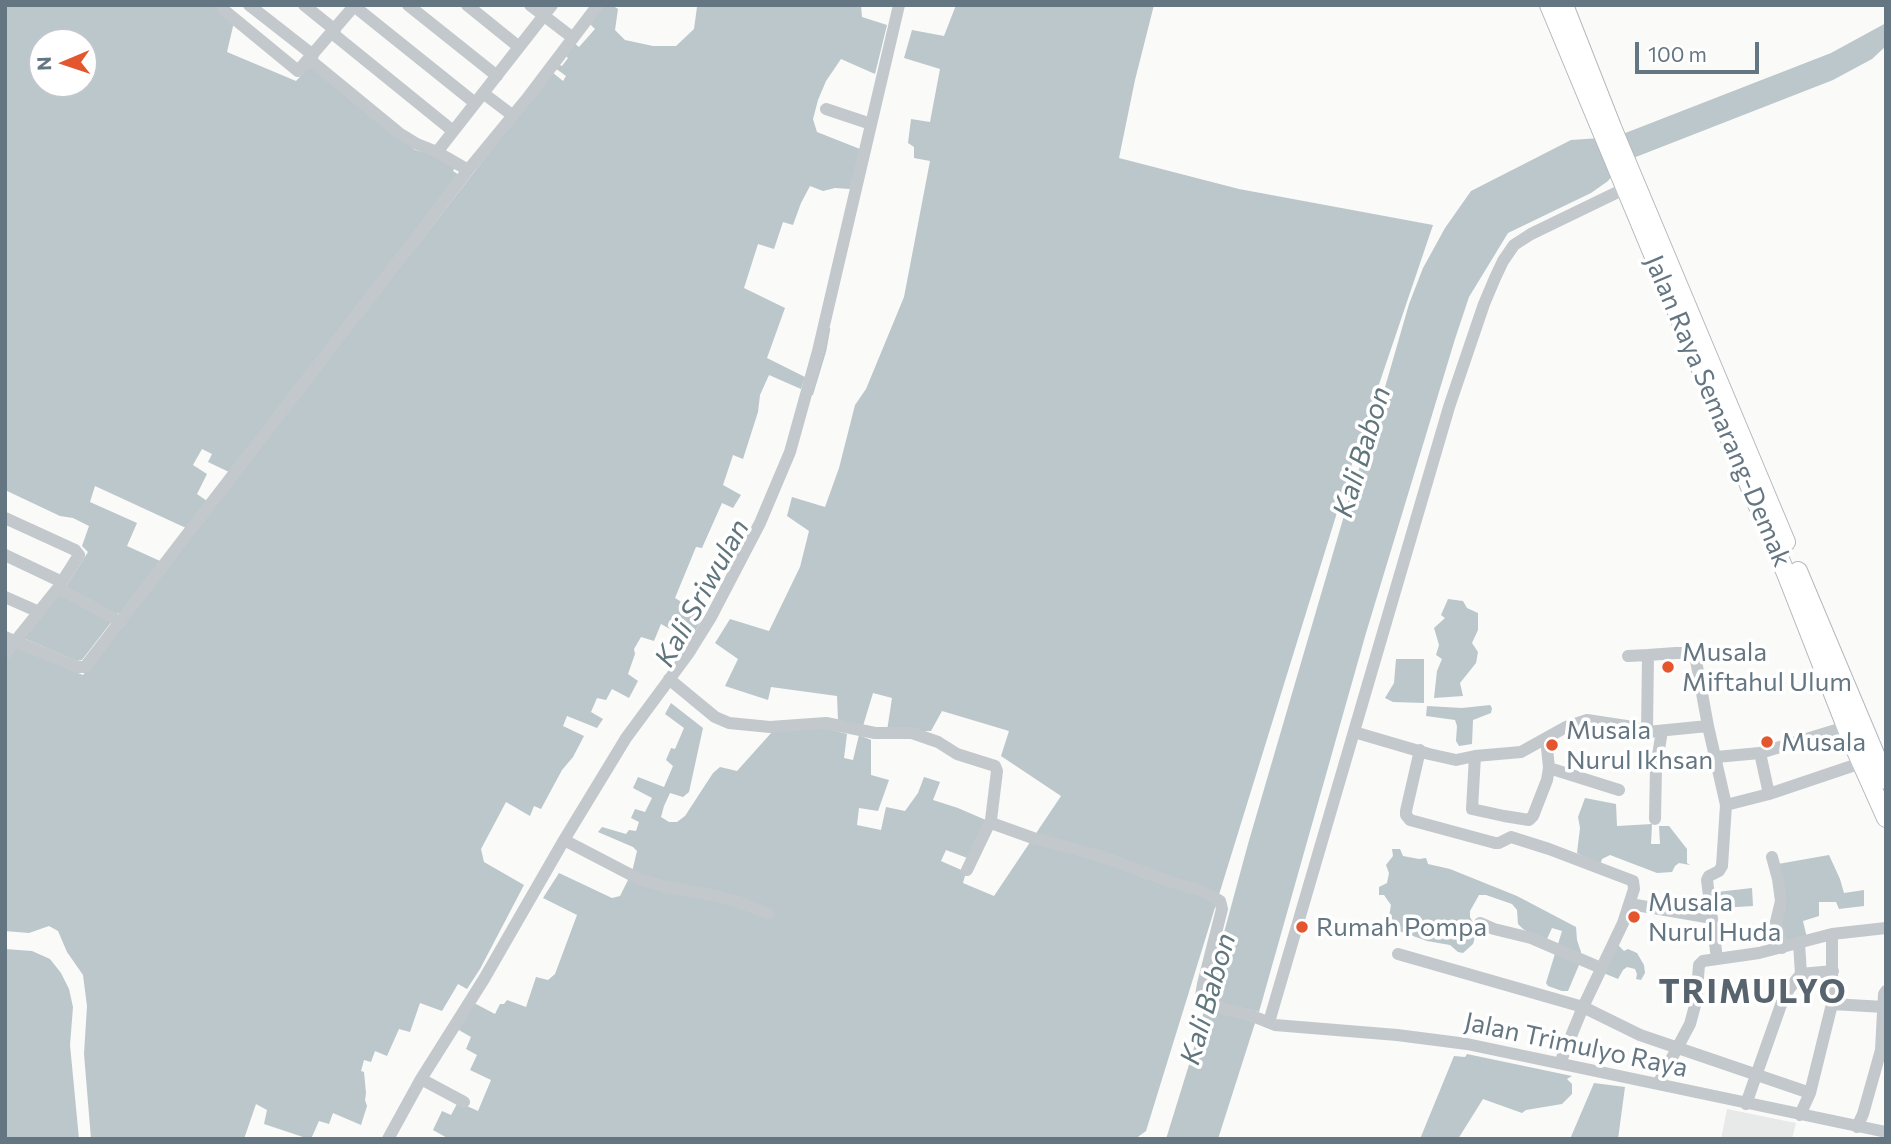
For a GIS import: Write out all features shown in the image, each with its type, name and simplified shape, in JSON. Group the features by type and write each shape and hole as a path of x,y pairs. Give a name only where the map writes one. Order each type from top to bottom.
{"highway":[{"name":"Jalan Raya Semarang-Demak","path":"1549,5 1607,130"},
{"name":"Jalan Raya Semarang-Demak","path":"1564,5 1625,180 1861,763 1886,818"},
{"name":"Jalan Raya Semarang-Demak","path":"1625,180 1886,780"}],"street":[{"path":"223,5 225,10 298,71 355,6 475,103"},
{"path":"249,5 400,133 468,170"},
{"path":"304,5 453,131"},
{"path":"408,5 497,76"},
{"path":"467,5 519,47"},
{"path":"530,5 573,38"},
{"path":"436,152 552,5"},
{"path":"11,639 85,667 598,5"},
{"path":"388,1139 421,1079 484,979 626,738 712,617 760,523 790,452 818,351 899,5"},
{"path":"484,93 512,116"},
{"path":"825,109 871,124"},
{"path":"1269,1022 1449,407 1484,304 1503,261 1514,245 1625,180"},
{"path":"5,518 77,551 79,558 39,612 11,639 5,654"},
{"path":"5,555 121,622"},
{"path":"5,597 39,612"},
{"path":"1628,656 1676,653 1695,655 1726,805 1722,866 1707,880 1717,959"},
{"path":"1647,732 1648,655"},
{"path":"669,679 715,717 729,723 770,727 826,723 875,733 912,733 939,742 957,754 994,765 997,771 991,820 967,870"},
{"path":"1354,732 1452,759 1517,753 1566,727 1587,720 1633,727 1647,732 1708,726"},
{"path":"1716,757 1760,753 1836,730 1847,742 1853,742"},
{"path":"1655,819 1656,766 1662,731"},
{"path":"1475,756 1472,809 1531,819 1547,780 1549,768 1546,738"},
{"path":"1420,751 1406,811 1408,819 1495,843 1511,837 1633,881 1630,904 1623,923 1560,1063"},
{"path":"1760,753 1769,794"},
{"path":"1726,805 1769,794 1861,763"},
{"path":"1549,768 1619,790"},
{"name":"Jalan Trimulyo Raya","path":"991,820 994,824 1033,838 1097,855 1202,891 1220,901 1222,909 1200,1002 1275,1025 1467,1044 1886,1131"},
{"path":"564,840 639,878 666,887 739,902 769,915"},
{"path":"1772,857 1781,901 1776,930 1782,948"},
{"path":"1630,904 1712,918"},
{"path":"1480,923 1531,939 1601,968"},
{"path":"1658,1084 1690,1024 1699,965 1703,961 1782,948 1832,934 1886,928"},
{"path":"1800,1115 1810,1093 1832,1004 1832,934"},
{"path":"1746,1104 1782,1002 1801,974 1799,943"},
{"path":"1398,954 1583,1007 1640,1035 1810,1093"},
{"path":"1801,974 1832,971"},
{"path":"1857,1127 1881,1050 1886,991"},
{"path":"1832,1004 1884,1007"},
{"path":"421,1079 464,1102"},
{"path":"1863,1114 1886,1131"}],"shaded area":[{"path":"1727,1109 1796,1123 1792,1139 1721,1139"}],"water":[{"path":"5,5 218,5 234,22 227,52 296,81 311,65 415,150 456,165 453,171 459,175 229,472 208,462 212,454 202,449 193,465 207,474 197,494 207,501 186,528 95,486 90,502 137,523 127,546 160,561 121,613 114,613 65,588 88,552 82,546 89,526 73,518 60,516 5,490"},
{"path":"605,5 618,9 615,30 625,40 653,46 676,46 694,29 696,5 861,5 862,17 887,25 875,74 841,59 826,81 813,119 817,132 860,149 850,189 835,188 823,191 810,186 793,225 783,222 774,249 758,244 744,288 785,308 767,358 805,377 801,389 769,375 760,395 758,412 743,459 733,455 723,485 741,495 733,508 722,503 702,548 696,547 675,598 704,616 690,640 661,624 654,641 641,637 634,649 635,654 628,674 638,681 629,698 612,689 606,700 597,698 591,712 603,719 597,728 567,716 563,726 584,736 541,809 534,806 530,816 506,802 481,849 484,862 524,885 467,989 458,984 442,1011 420,1003 410,1032 399,1029 387,1056 375,1051 371,1062 364,1060 361,1071 364,1072 367,1106 361,1125 333,1113 329,1124 319,1121 309,1139 264,1124 267,1110 256,1104 244,1139 91,1139 84,1054 87,1006 83,975 67,952 58,931 49,926 29,933 5,931 5,659 16,647 83,675 552,72 563,81 566,76 555,68 558,64 562,66 568,58 565,55 574,43 579,47 595,29 590,24"},
{"path":"956,5 1154,5 1119,158 1239,189 1433,225 1352,464 1146,1131 1135,1139 449,1139 433,1130 442,1111 451,1115 458,1102 478,1111 491,1080 470,1070 477,1055 466,1049 471,1037 457,1029 474,1003 495,1014 500,1004 507,1000 526,1007 536,977 548,980 555,974 577,915 543,898 559,873 612,898 620,896 632,872 637,851 598,832 602,827 626,834 629,830 636,831 639,822 631,818 635,809 645,812 652,798 633,788 638,777 664,787 673,766 666,760 671,748 675,749 684,728 665,714 671,703 703,728 689,792 683,797 670,793 664,806 661,817 669,822 677,822 685,816 713,773 720,767 737,771 772,732 825,728 847,734 844,758 853,760 859,735 871,740 871,775 889,780 878,811 859,808 857,825 881,830 886,807 905,811 918,793 924,777 940,782 933,800 988,821 970,859 946,850 941,861 966,872 963,883 994,896 1061,796 1001,756 1009,731 942,711 931,731 887,731 892,698 873,693 863,726 838,720 837,696 771,687 768,700 725,686 738,659 715,643 730,619 769,631 800,567 809,531 787,516 792,497 825,507 839,468 855,405 866,389 904,297 930,161 914,158 914,147 908,143 911,119 930,122 940,69 904,58 912,30 944,36"},
{"name":"Kali Babon","path":"1886,23 1886,46 1872,59 1833,80 1623,162 1608,181 1591,193 1508,233 1469,297 1455,339 1366,633 1259,1012 1206,999 1248,844 1409,304 1423,268 1445,228 1471,191 1571,140 1615,137 1831,53"},
{"path":"58,592 113,620 82,660 77,661 23,638"},
{"path":"1448,599 1463,601 1467,608 1478,613 1478,630 1472,643 1478,652 1476,663 1460,683 1463,696 1434,698 1437,671 1442,659 1436,655 1439,645 1434,628 1445,618 1441,615"},
{"path":"1396,659 1424,659 1424,703 1393,702 1385,698 1394,683"},
{"path":"1490,705 1491,713 1473,720 1472,744 1459,746 1456,741 1455,720 1426,716 1427,706 1462,708"},
{"path":"1585,798 1616,804 1617,826 1652,824 1651,844 1660,844 1659,826 1669,826 1687,849 1687,863 1690,865 1679,863 1672,872 1657,873 1610,855 1602,859 1600,865 1577,853 1580,828 1578,817"},
{"path":"1392,849 1400,849 1403,856 1426,858 1428,864 1450,869 1517,896 1576,927 1581,952 1579,965 1568,991 1548,986 1546,983 1562,931 1552,928 1547,939 1542,940 1518,924 1517,910 1512,904 1479,895 1470,911 1475,937 1473,944 1463,953 1450,945 1427,941 1392,926 1389,917 1391,905 1384,895 1379,895 1379,887 1387,883 1389,873 1386,865 1393,856"},
{"path":"1829,855 1844,893 1864,890 1864,906 1839,909 1836,902 1819,902 1819,916 1803,921 1807,938 1785,943 1781,937 1778,864"},
{"path":"1752,888 1753,906 1720,908 1717,892"},
{"path":"1616,943 1624,951 1628,949 1637,953 1644,965 1645,973 1641,980 1636,979 1635,969 1627,967 1618,979 1601,972"},
{"path":"5,949 32,951 50,959 69,989 73,1007 70,1045 79,1139 5,1139"},
{"path":"1205,1007 1256,1020 1218,1139 1166,1139 1192,1055"},
{"path":"1467,1054 1572,1076 1567,1079 1572,1084 1572,1094 1562,1104 1522,1113 1483,1099 1458,1139 1420,1139 1454,1056 1465,1057"},
{"path":"1594,1083 1625,1087 1618,1139 1570,1139"}],"waterway":[{"name":"Kali Sriwulan","path":"812,394 829,329"}],"place":[{"name":"Musala Miftahul Ulum","path":"1668,667"},
{"name":"Musala","path":"1767,742"},
{"name":"Musala Nurul Ikhsan","path":"1552,745"},
{"name":"Musala Nurul Huda","path":"1634,917"},
{"name":"Rumah Pompa","path":"1302,927"}],"district":[{"name":"TRIMULYO","path":"1753,992"}]}
